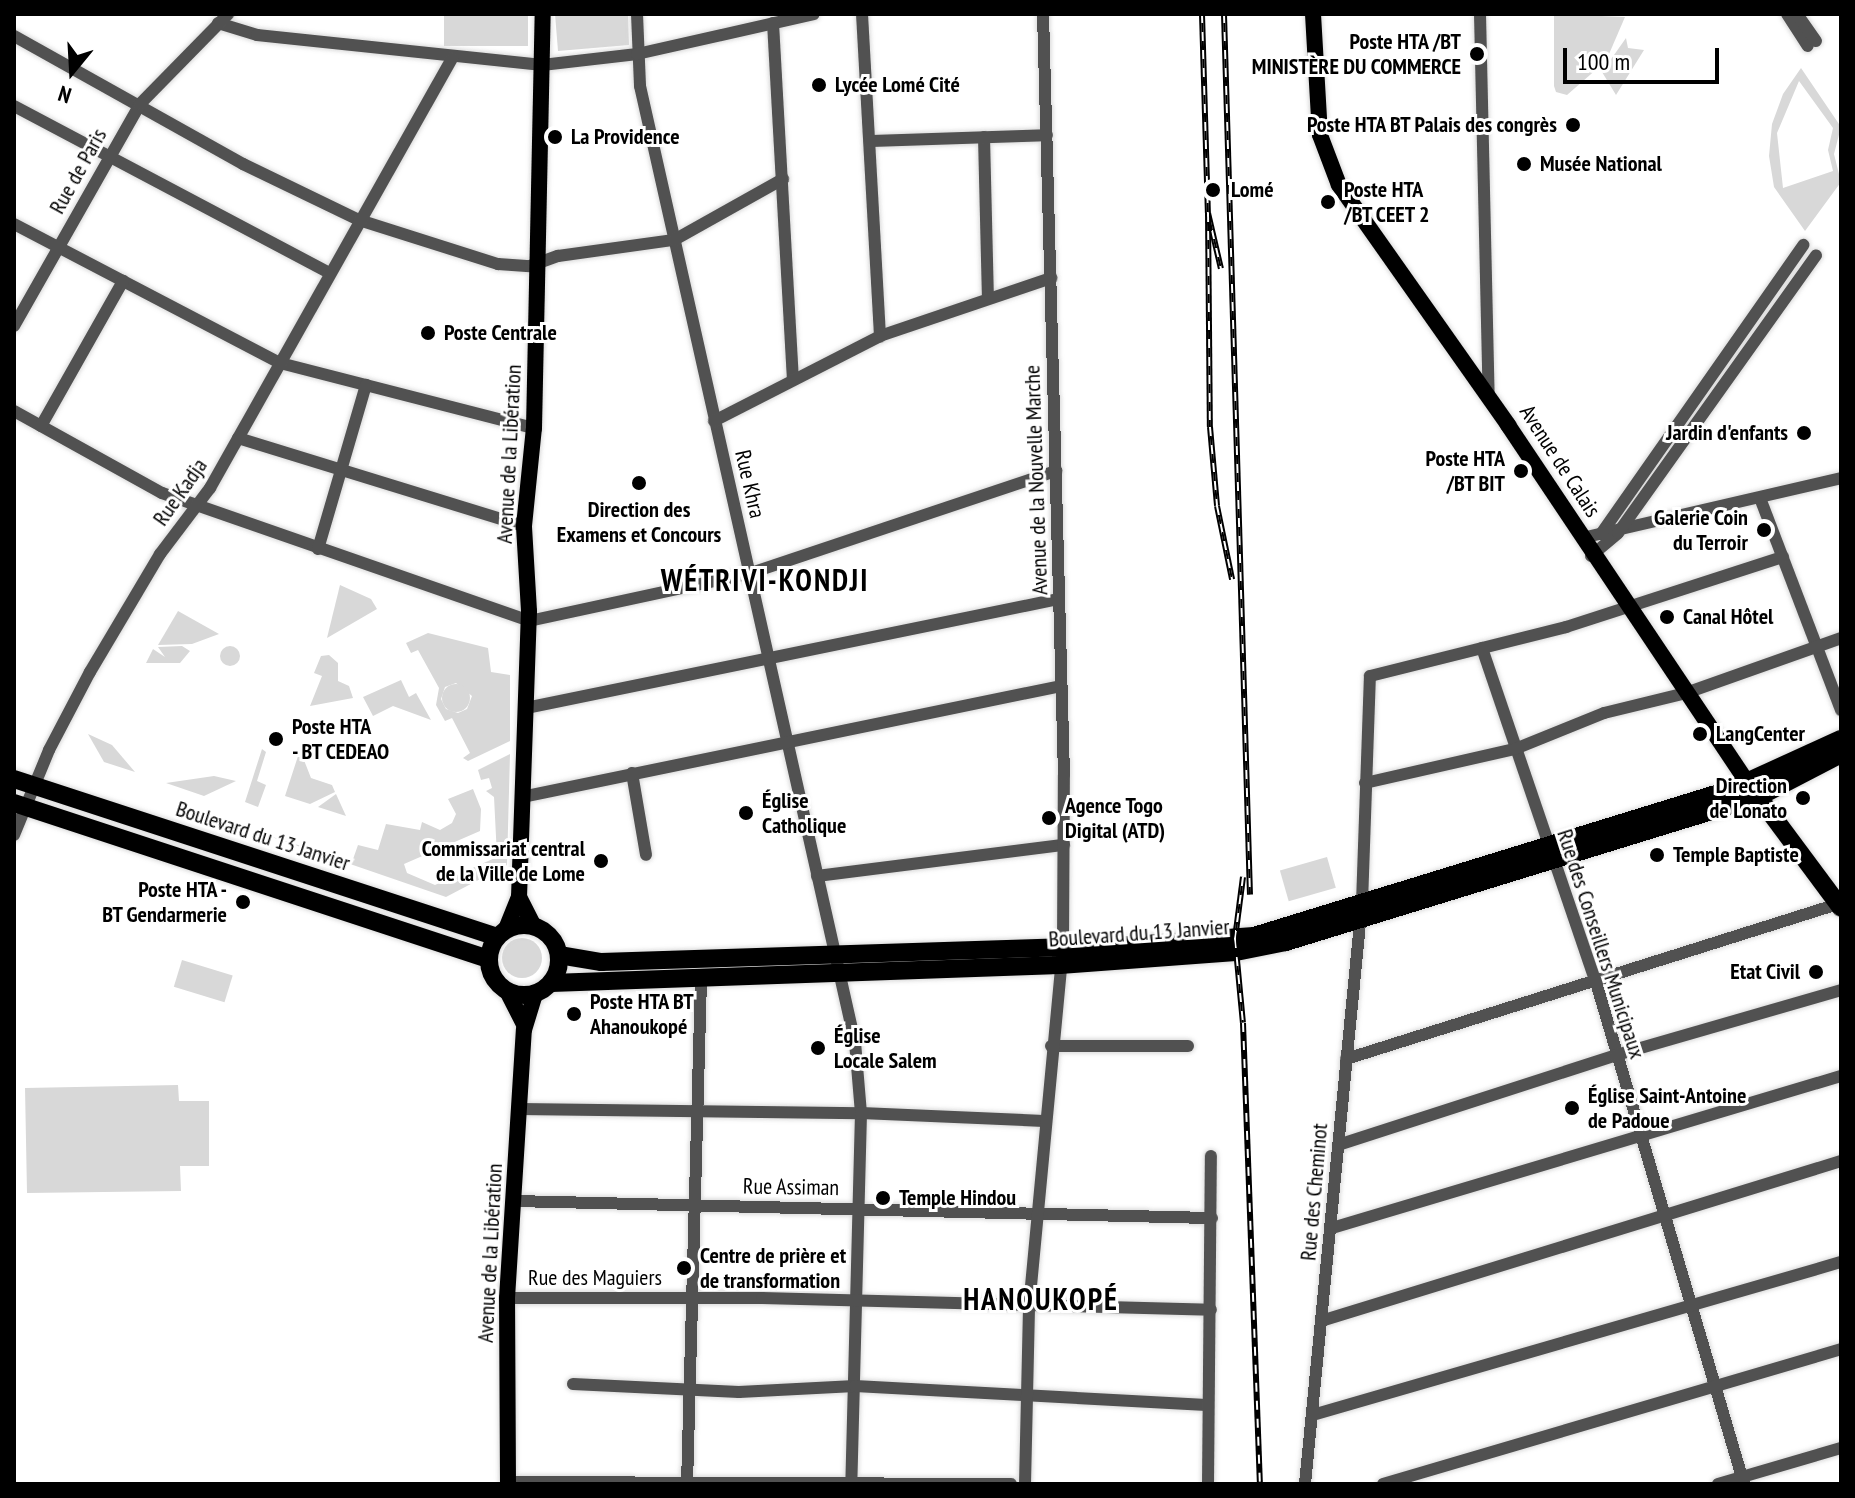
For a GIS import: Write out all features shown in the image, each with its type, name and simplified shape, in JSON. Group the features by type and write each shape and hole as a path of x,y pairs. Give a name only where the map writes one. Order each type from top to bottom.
{"highway":[{"name":"Boulevard du 13 Janvier","path":"1754,790 1841,739"},
{"name":"Boulevard du 13 Janvier","path":"559,955 601,962 1060,965 1202,957 1286,942 1360,912 1754,790 1841,754"},
{"name":"Boulevard du 13 Janvier","path":"14,779 302,874 501,933"},
{"name":"Avenue de Calais","path":"1754,790 1840,905"},
{"path":"19,805 488,959"},
{"path":"295,895 302,874"},
{"name":"Boulevard du 13 Janvier","path":"551,983 701,979 836,963 1063,946 1235,939 1360,912"},
{"path":"534,926 549,935 559,955 551,983 535,993 507,991 493,978 488,959 501,933 534,926"}],"main road":[{"name":"Avenue de la Libération","path":"519,897 529,621 524,526 534,428 543,14"},
{"name":"Avenue de Calais","path":"1313,14 1320,135 1331,170 1489,399 1627,609 1754,790"},
{"path":"519,897 534,926"},
{"path":"501,933 519,897"},
{"path":"507,991 524,1025"},
{"path":"524,1025 535,993"},
{"name":"Avenue de la Libération","path":"508,1483 507,1298 524,1025"}],"street":[{"name":"Rue Khra","path":"637,14 637,54 674,240 855,1042 861,1113 851,1483"},
{"path":"223,19 257,35 452,58 542,65 637,54 814,14"},
{"path":"862,14 880,336"},
{"name":"Avenue de la Nouvelle Marche","path":"1025,1484 1029,1307 1035,1216 1063,946 1061,686 1043,14"},
{"path":"1480,14 1489,399"},
{"path":"1787,14 1812,43 1797,14"},
{"name":"Rue de Paris","path":"14,326 140,104 223,19"},
{"path":"773,23 793,378"},
{"path":"14,36 243,164 359,220 498,264 539,263 674,240 783,179"},
{"name":"Rue Kadja","path":"14,835 19,805 33,786 121,618 238,438 452,58"},
{"path":"14,106 329,273"},
{"path":"870,141 1047,135"},
{"path":"984,137 988,297"},
{"path":"14,224 280,363 534,428"},
{"path":"1601,534 1803,245"},
{"path":"1591,556 1618,533 1816,255"},
{"path":"714,421 880,336 1051,278"},
{"path":"41,426 123,281"},
{"path":"318,549 339,468 366,385"},
{"path":"14,411 139,481 196,506 529,621 751,573 1056,471"},
{"path":"238,438 524,526"},
{"path":"1582,538 1618,533 1841,478"},
{"path":"1760,498 1841,710"},
{"path":"1482,648 1627,609 1783,557"},
{"path":"526,708 1059,599"},
{"path":"1365,783 1515,749 1604,713 1686,693 1841,638"},
{"name":"Rue des Conseillers Municipaux","path":"1482,648 1595,979 1743,1480"},
{"name":"Rue des Cheminot","path":"1305,1484 1316,1414 1321,1321 1360,912 1370,676 1482,648"},
{"path":"522,797 1061,686"},
{"path":"632,773 646,855"},
{"path":"817,876 1064,845"},
{"path":"1346,1059 1840,905"},
{"path":"687,1482 686,1389 696,1205 701,979"},
{"path":"1338,1145 1616,1055 1841,990"},
{"path":"1051,1046 1188,1046"},
{"path":"1332,1228 1841,1076"},
{"path":"519,1109 861,1113 1044,1121"},
{"path":"1208,1484 1206,1405 1211,1310 1211,1156"},
{"path":"1321,1321 1841,1161"},
{"name":"Rue Assiman","path":"514,1201 1212,1218"},
{"path":"1316,1414 1841,1262"},
{"name":"Rue des Maguiers","path":"507,1298 690,1298 1211,1310"},
{"path":"1383,1484 1841,1349"},
{"path":"573,1384 764,1391 855,1386 1029,1398 1206,1405"},
{"path":"1718,1484 1743,1480 1841,1448"},
{"path":"508,1483 1011,1484"}],"shaded area":[{"path":"444,14 528,14 528,46 444,46"},
{"path":"555,14 628,14 629,45 558,51"},
{"path":"1554,14 1625,17 1606,61 1567,95 1556,92 1554,86"},
{"path":"1626,38 1628,48 1644,50 1616,95 1602,72"},
{"path":"1801,68 1841,127 1834,154 1841,182 1805,231 1774,187 1769,156 1772,124 1783,94","holes":["1799,81 1833,128 1828,150 1833,171 1783,188 1777,133"]},
{"path":"340,585 371,599 377,609 327,638"},
{"path":"178,611 219,634 192,644 158,645"},
{"path":"428,633 488,648 491,672 510,675 510,741 468,761 463,758 470,753 452,718 445,721 436,705 439,688 418,650 411,653 406,643","holes":["456,683 472,696 467,709 458,713 446,709 441,699 445,687"]},
{"path":"182,646 190,651 180,663 146,663 153,649 165,657 158,647"},
{"path":"230,646 237,649 240,656 237,663 230,666 223,663 220,656 223,649"},
{"path":"329,655 338,663 338,681 349,686 353,698 310,706 322,676 314,673 321,656"},
{"path":"401,680 409,697 416,693 431,720 393,706 373,716 363,697"},
{"path":"456,684 466,688 470,698 466,708 456,712 446,708 442,698 446,688"},
{"path":"88,734 112,745 135,772 104,762"},
{"path":"262,749 266,752 257,781 266,785 258,807 245,802"},
{"path":"300,750 311,778 332,785 335,792 310,804 285,796"},
{"path":"510,754 507,865 446,897 260,833 352,862 358,845 378,850 386,824 420,830 422,822 440,830 452,823 456,814 448,799 473,789 481,809 480,831 404,864 407,873 435,885 497,857 494,797 486,791 492,788 489,778 481,780 478,770"},
{"path":"214,776 236,781 204,796 166,783"},
{"path":"336,794 346,816 318,807"},
{"path":"1327,857 1336,888 1289,901 1280,871"},
{"path":"522,938 536,944 542,958 536,972 522,978 508,972 502,958 508,944"},
{"path":"182,960 233,975 224,1002 174,987"},
{"path":"178,1085 179,1101 209,1101 209,1166 180,1166 181,1191 27,1193 25,1088"}],"railway":[{"path":"1202,14 1208,213 1221,269"},
{"path":"1224,14 1250,895"},
{"path":"1208,213 1210,427 1217,506 1232,579"},
{"path":"1243,877 1235,939 1243,1023 1260,1484"}],"place":[{"name":"Poste HTA /BT MINISTÈRE DU COMMERCE","path":"1477,54"},
{"name":"Lycée Lomé Cité","path":"819,85"},
{"name":"Poste HTA BT Palais des congrès","path":"1573,125"},
{"name":"La Providence","path":"555,137"},
{"name":"Musée National","path":"1524,164"},
{"name":"Lomé","path":"1213,190"},
{"name":"Poste HTA /BT CEET 2","path":"1328,202"},
{"name":"Poste Centrale","path":"428,333"},
{"name":"Jardin d'enfants","path":"1804,433"},
{"name":"Poste HTA /BT BIT","path":"1521,471"},
{"name":"Direction des Examens et Concours","path":"639,483"},
{"name":"Galerie Coin du Terroir","path":"1764,530"},
{"name":"Canal Hôtel","path":"1667,617"},
{"name":"LangCenter","path":"1700,734"},
{"name":"Poste HTA - BT CEDEAO","path":"276,739"},
{"name":"Direction de Lonato","path":"1803,798"},
{"name":"Église Catholique","path":"746,813"},
{"name":"Agence Togo Digital (ATD)","path":"1049,818"},
{"name":"Temple Baptiste","path":"1657,855"},
{"name":"Commissariat central de la Ville de Lome","path":"601,861"},
{"name":"Poste HTA - BT Gendarmerie","path":"243,902"},
{"name":"Etat Civil","path":"1816,972"},
{"name":"Poste HTA BT Ahanoukopé","path":"574,1014"},
{"name":"Église Locale Salem","path":"818,1048"},
{"name":"Église Saint-Antoine de Padoue","path":"1572,1108"},
{"name":"Temple Hindou","path":"883,1198"},
{"name":"Centre de prière et de transformation","path":"684,1268"}],"district":[{"name":"WÉTRIVI-KONDJI","path":"765,580"},
{"name":"HANOUKOPÉ","path":"1041,1299"}]}
